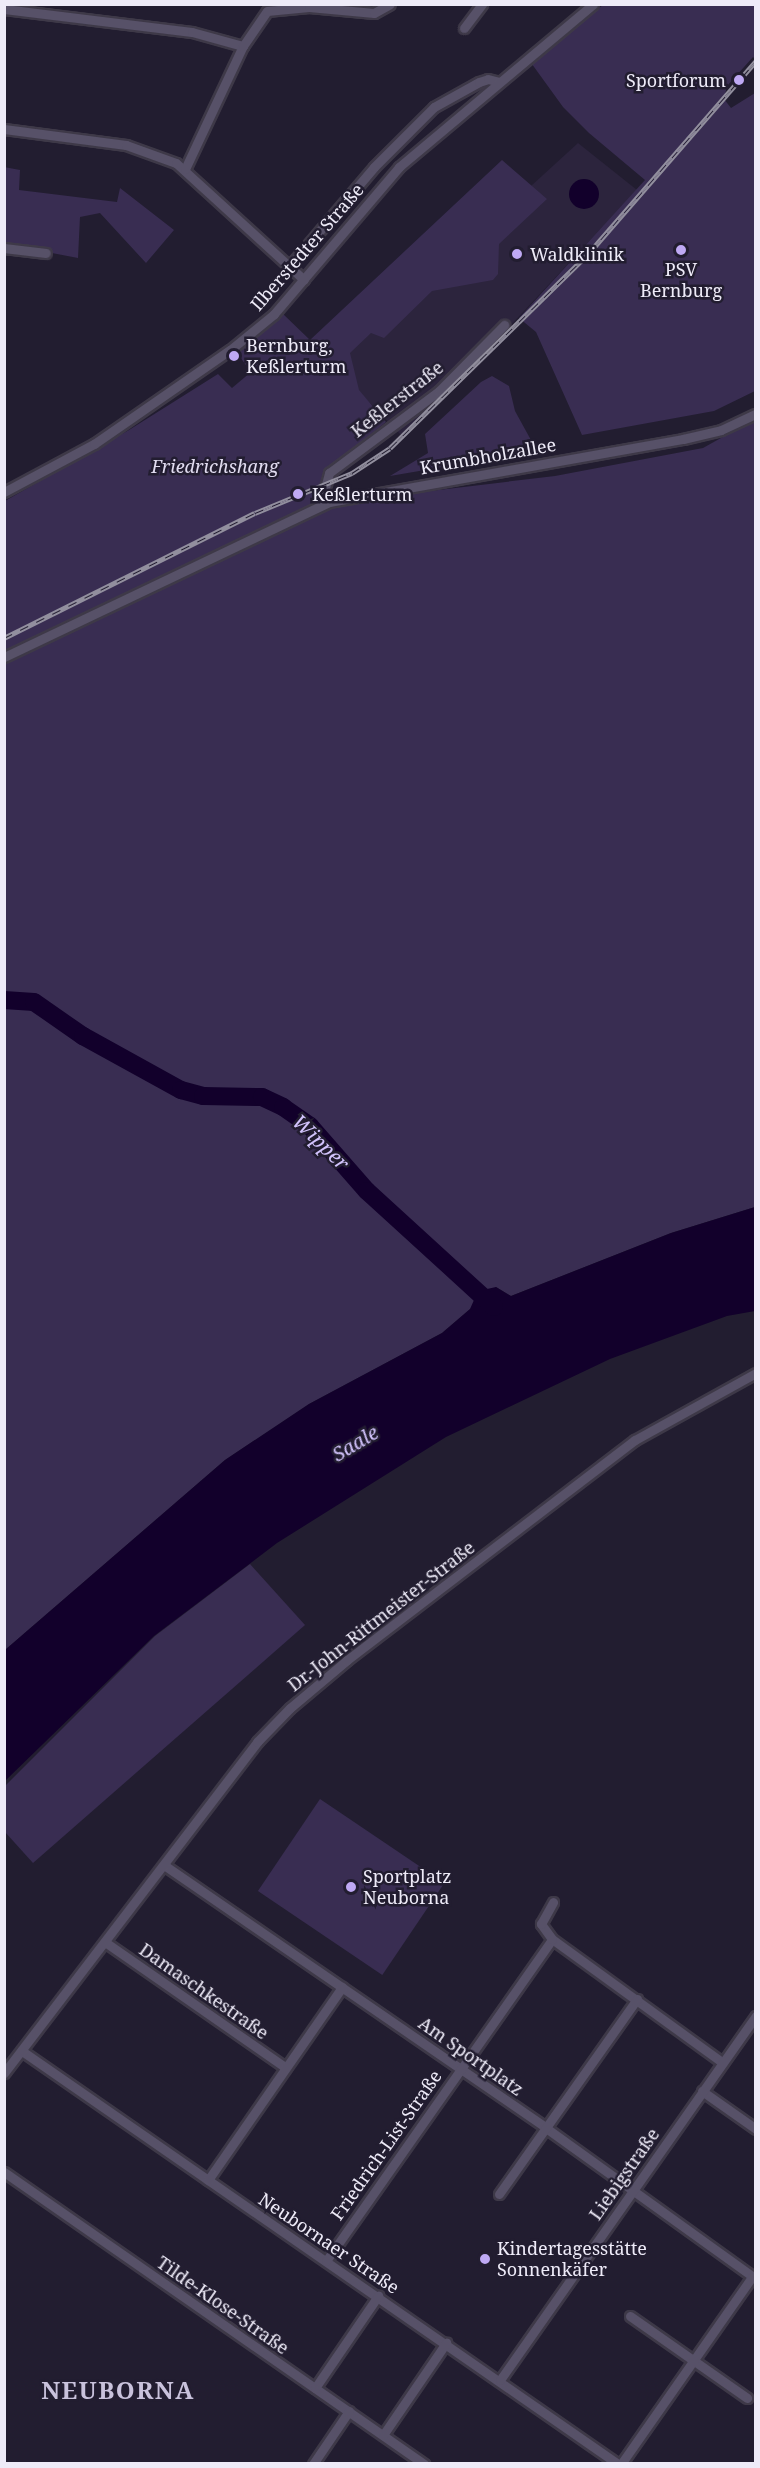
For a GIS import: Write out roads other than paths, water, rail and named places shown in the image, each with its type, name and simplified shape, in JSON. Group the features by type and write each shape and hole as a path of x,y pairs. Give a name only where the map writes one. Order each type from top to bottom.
{"street":[{"path":"185,169 243,46 260,17 274,8 309,7 374,13 390,4"},
{"path":"464,28 482,4"},
{"name":"Ilberstedter Straße","path":"4,492 94,444 178,390 274,314 399,167 592,4"},
{"path":"4,9 192,32 243,46"},
{"name":"Ilberstedter Straße","path":"290,267 374,167 434,107 479,82 488,79 499,82"},
{"path":"4,129 126,145 185,169 304,280"},
{"path":"4,249 45,254"},
{"name":"Keßlerstraße","path":"329,502 325,488 329,473 439,391 504,325"},
{"name":"Krumbholzallee","path":"6,657 329,502 683,439 721,430 756,414"},
{"name":"Dr.-John-Rittmeister-Straße","path":"4,2073 257,1742 323,1679 635,1440 756,1373"},
{"name":"Am Sportplatz","path":"164,1864 546,2127 754,2278"},
{"path":"553,1902 541,1924 552,1939 722,2062"},
{"name":"Friedrich-List-Straße","path":"326,2261 552,1939"},
{"name":"Damaschkestraße","path":"105,1941 285,2067"},
{"path":"208,2180 342,1987"},
{"path":"500,2194 637,1999"},
{"name":"Liebigstraße","path":"500,2380 756,2016"},
{"name":"Neubornaer Straße","path":"22,2051 619,2463"},
{"path":"702,2091 756,2129"},
{"name":"Tilde-Klose-Straße","path":"4,2172 424,2463"},
{"path":"619,2463 754,2278"},
{"path":"315,2388 378,2296"},
{"path":"630,2316 747,2398"},
{"path":"383,2435 446,2343"},
{"path":"313,2463 349,2411"}],"water":[{"path":"584,179 595,183 599,194 595,205 584,209 573,205 569,194 573,183"},
{"name":"Saale","path":"755,1207 755,1311 727,1316 610,1359 446,1437 277,1543 154,1636 5,1781 5,1650 225,1460 309,1404 442,1333 470,1309 478,1291 496,1287 511,1296 671,1233"}],"waterway":[{"name":"Wipper","path":"4,1000 34,1002 83,1036 181,1090 203,1096 262,1097 283,1107 310,1126 367,1191 494,1307"}],"railway":[{"path":"4,638 255,513 352,473 390,448 589,253 756,61"}],"place":[{"name":"Sportforum","path":"739,80"},
{"name":"PSV Bernburg","path":"681,250"},
{"name":"Waldklinik","path":"517,254"},
{"name":"Bernburg, Keßlerturm","path":"234,356"},
{"name":"Keßlerturm","path":"298,494"},
{"name":"Sportplatz Neuborna","path":"351,1887"},
{"name":"Kindertagesstätte Sonnenkäfer","path":"485,2259"}],"district":[{"name":"NEUBORNA","path":"118,2390"}],"park label":[{"name":"Friedrichshang","path":"215,466"}]}
